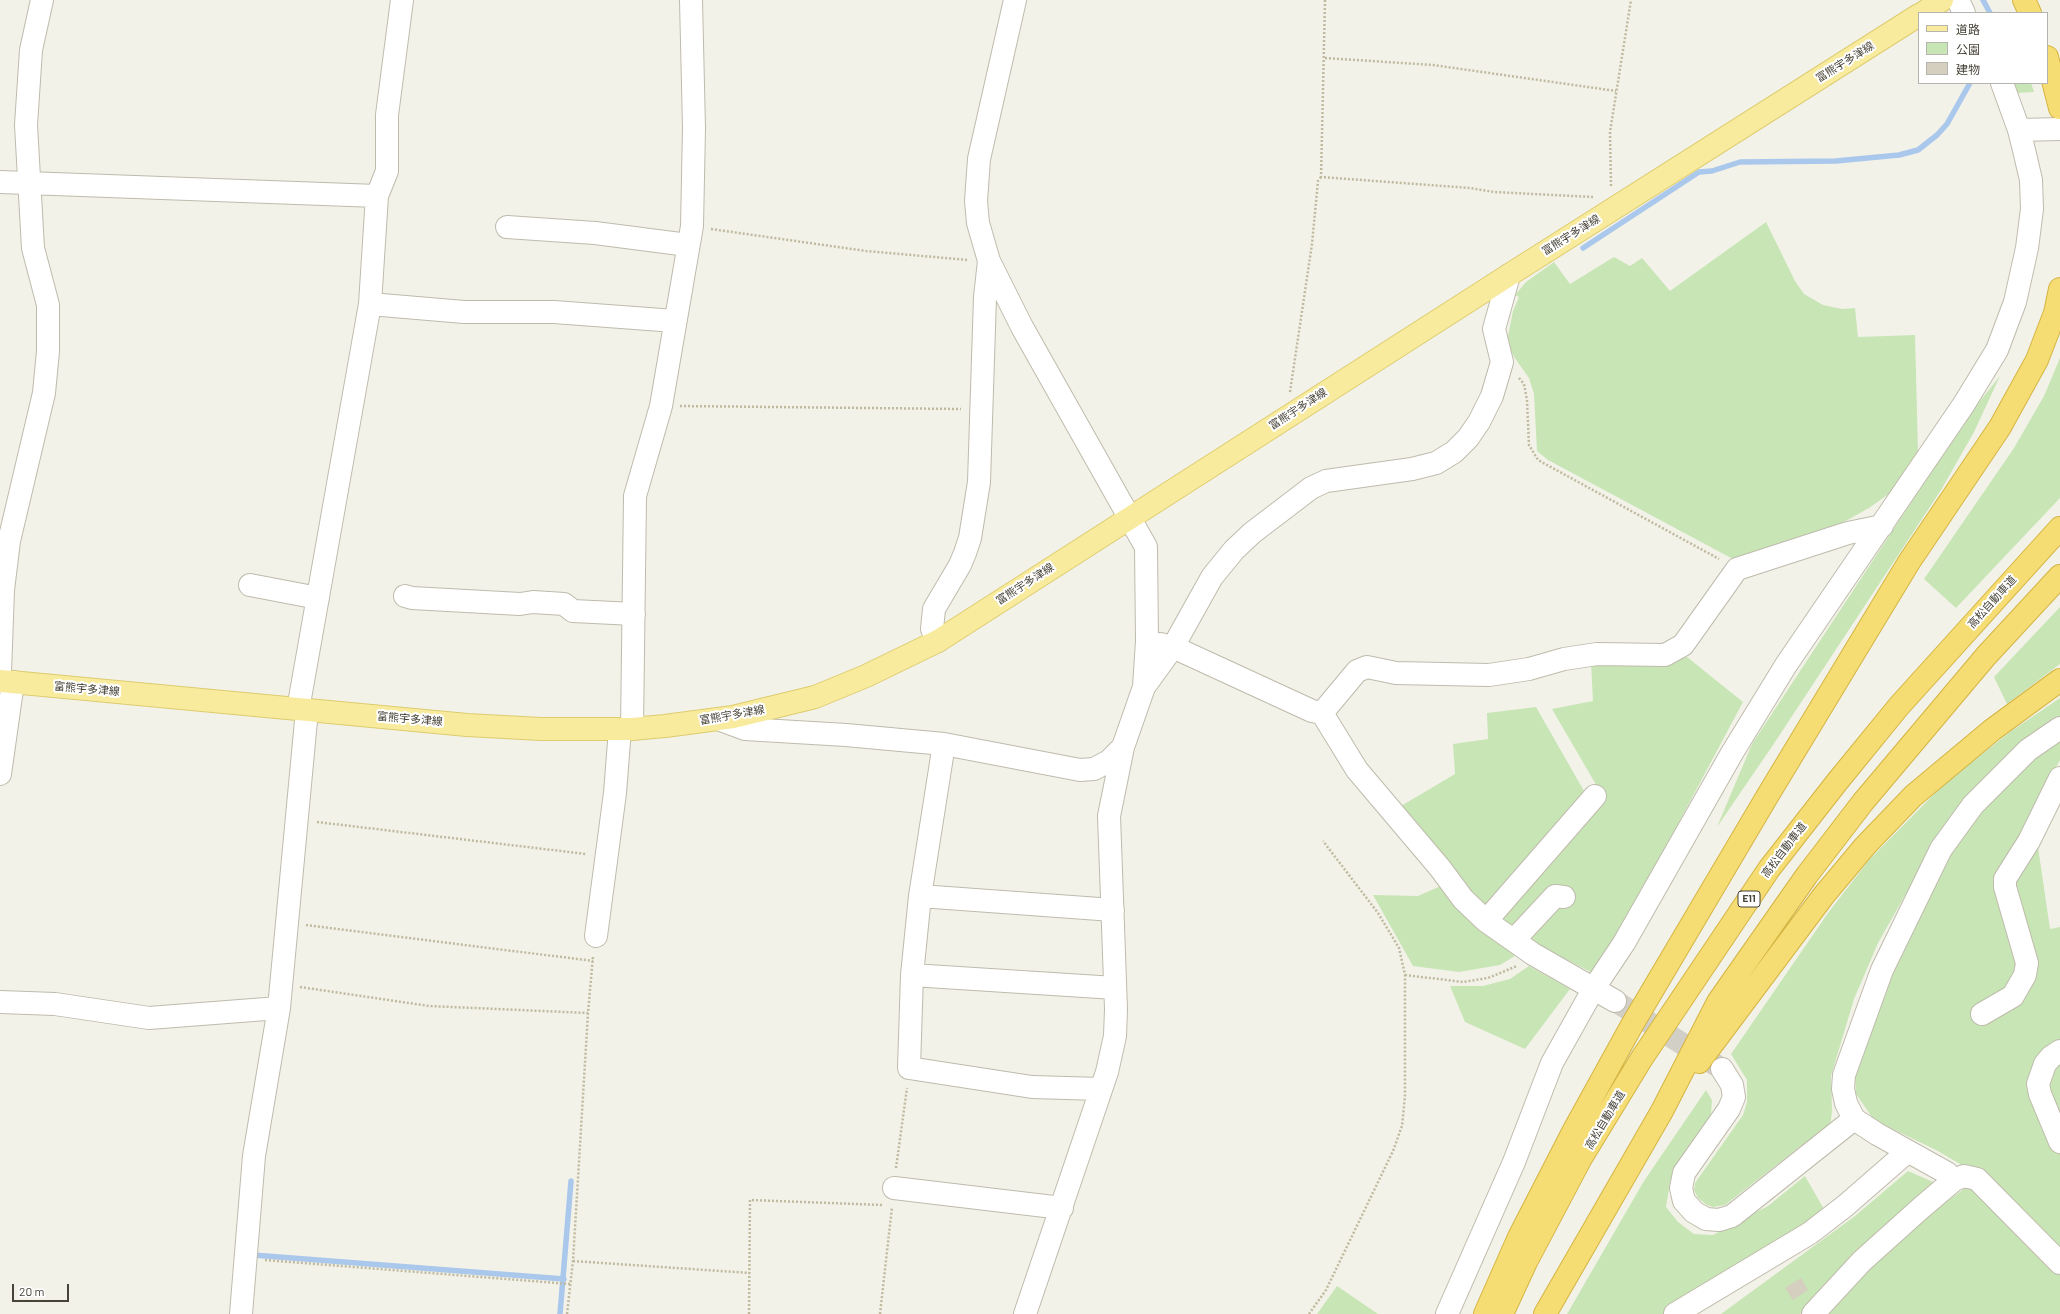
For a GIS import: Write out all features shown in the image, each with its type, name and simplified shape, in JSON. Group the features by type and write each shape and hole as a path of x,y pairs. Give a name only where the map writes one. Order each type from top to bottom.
{"highway":[{"path":"2024,0 2030,12"},
{"path":"2048,61 2059,102"},
{"path":"1485,1314 1519,1237 1574,1130 1636,1018 1768,795 1909,562 2000,426 2037,360 2055,313 2060,289"},
{"name":"高松自動車道","path":"1502,1314 1526,1262 1585,1152 1642,1058 1769,869 1837,782 1900,706 2060,528"},
{"path":"1545,1314 1662,1111 1718,1002 1808,875 1863,802 1986,656 2060,576"},
{"path":"1662,1111 1824,895 1865,846 1913,796 1992,730 2060,680"}],"main road":[{"path":"1924,12 1942,0"},
{"name":"富熊宇多津線","path":"4,678 303,710 467,725 541,729 626,729 718,719 768,710 815,697 866,676 938,641 1509,274 1616,201 1918,16"}],"street":[{"path":"0,774 4,678 3,590 9,541 44,393 48,351 48,305 33,248 26,118 31,50 42,0"},
{"path":"241,1314 244,1258 254,1156 280,1008 297,820 303,710 300,698 370,304 377,196 387,171 387,115 402,0"},
{"path":"596,936 615,793 626,729 634,614 635,496 661,406 690,236 694,128 691,0"},
{"path":"1015,0 979,159 976,201 978,223 989,261 1022,327 1146,547 1147,641 1144,687 1123,747 1109,816 1115,988 1115,1036 1102,1088 1025,1314"},
{"path":"1958,0 1964,12"},
{"path":"1447,1314 1514,1162 1552,1063 1594,988 1624,943 1732,753 1786,665 1882,526 1981,377 1997,350 2015,302 2032,209 2031,180 2019,130 2002,84"},
{"path":"2019,130 2060,129"},
{"path":"0,182 377,196"},
{"path":"507,226 595,233 690,236"},
{"path":"938,641 932,629 934,609 960,566 973,524 979,482 985,297 989,261"},
{"path":"1144,687 1173,647 1212,577 1234,550 1252,533 1311,488 1326,481 1412,469 1436,463 1454,452 1468,438 1479,422 1492,396 1502,362 1494,329 1509,274"},
{"path":"370,304 464,312 554,312 675,321"},
{"path":"1322,713 1357,671 1368,666 1396,673 1489,675 1529,669 1564,659 1597,654 1665,655 1683,645 1737,569 1848,533 1882,526"},
{"path":"250,585 318,598"},
{"path":"405,596 412,598 520,604 533,602 564,604 573,611 634,614"},
{"path":"1147,641 1173,647 1312,711 1322,713 1357,770 1426,850 1463,899 1486,921 1533,954 1615,1001"},
{"path":"718,719 745,729 846,735 944,744 1080,770 1094,769 1109,761 1123,747"},
{"path":"1954,1180 1947,1173 1907,1152 1854,1119 1846,1103 1843,1089 1844,1075 1882,970 1941,849 1973,805 2028,750 2060,728"},
{"path":"944,744 920,896 912,975 909,1068 1032,1087 1102,1088"},
{"path":"1982,1014 2013,996 2025,975 2027,963 2005,887 2005,879 2029,841 2060,778"},
{"path":"1486,921 1595,796"},
{"path":"920,896 1112,910"},
{"path":"1514,940 1555,896 1564,897"},
{"path":"912,975 1115,988"},
{"path":"0,1002 55,1004 149,1018 280,1008"},
{"path":"2060,1051 2052,1056 2045,1064 2038,1084 2040,1094 2060,1142"},
{"path":"1722,1068 1732,1085 1734,1097 1729,1109 1684,1174 1681,1188 1684,1201 1694,1212 1706,1220 1719,1220 1732,1216 1854,1119"},
{"path":"1675,1314 1810,1233 1845,1206 1907,1152"},
{"path":"1813,1314 1862,1261 1920,1208 1954,1180 1964,1176 1977,1180 2060,1262"},
{"path":"893,1197 1062,1208"}],"path":[{"path":"1292,414 1288,402 1312,244 1318,182 1321,177 1325,0"},
{"path":"1321,177 1616,201 1610,184 1610,132 1631,0"},
{"path":"1324,58 1433,64 1616,91"},
{"path":"690,236 989,261"},
{"path":"1502,362 1515,370 1524,384 1527,400 1529,445 1538,460 1737,569"},
{"path":"661,406 982,409"},
{"path":"297,820 606,856"},
{"path":"1309,1314 1326,1290 1393,1151 1402,1126 1405,1096 1406,975 1399,948 1378,913 1323,841"},
{"path":"288,923 593,961"},
{"path":"567,1314 572,1261 588,1013 596,936"},
{"path":"1406,975 1463,982 1488,978 1513,969 1533,954"},
{"path":"282,984 429,1006 588,1013"},
{"path":"749,1314 750,1200 893,1197"},
{"path":"244,1258 570,1284"},
{"path":"572,1261 750,1272"}],"green space":[{"path":"2012,84 2031,84 2034,92 2015,93"},
{"path":"1766,222 1795,281 1804,294 1823,305 1842,309 1855,308 1858,337 1915,335 1918,452 1897,488 1869,508 1817,537 1733,559 1548,460 1537,451 1534,394 1529,378 1514,357 1507,341 1513,311 1519,297 1515,295 1526,282 1554,262 1570,284 1614,257 1630,266 1642,258 1670,291"},
{"path":"2060,358 2060,498 1956,608 1924,579 2014,448 2044,396"},
{"path":"2000,376 1974,432 1941,490 1773,745 1717,827 1752,744 1968,416"},
{"path":"2060,607 2060,664 2007,704 1994,677"},
{"path":"1687,657 1743,702 1617,935 1591,972 1520,936 1498,917 1602,795 1552,709 1593,701 1591,663 1666,663"},
{"path":"2060,698 2060,717 2022,741 1966,797 1937,839 1878,943 1854,999 1831,1076 1832,1111 1830,1128 1808,1147 1802,1145 1725,1205 1713,1207 1707,1205 1698,1198 1694,1190 1695,1183 1743,1115 1747,1102 1747,1080 1731,1054 1828,913 1869,860 1945,783 2010,732"},
{"path":"1536,707 1588,798 1489,912 1401,806 1455,774 1453,744 1488,739 1487,713"},
{"path":"2060,741 2060,760 1996,880 2027,981 2009,883 2038,847 2050,929 2060,927 2060,1314 1824,1314 1864,1269 1930,1213 1974,1182 1960,1164 1936,1150 1874,1120 1856,1094 1855,1074 1897,958 1952,851 1974,820 2021,769"},
{"path":"1443,885 1518,954 1500,965 1459,972 1413,966 1373,895 1418,896"},
{"path":"1529,966 1570,989 1525,1049 1465,1022 1450,986 1483,986 1510,979"},
{"path":"1706,1090 1712,1100 1711,1114 1700,1140 1670,1182 1666,1207 1678,1222 1694,1234 1713,1235 1768,1206 1805,1176 1825,1211 1667,1314 1567,1314 1644,1181"},
{"path":"1908,1171 1940,1185 1906,1207 1800,1314 1721,1314 1855,1216"},
{"path":"1337,1286 1378,1314 1317,1314"}],"building":[{"path":"1801,1278 1808,1290 1793,1300 1785,1288"}],"waterway":[{"path":"1983,0 1989,12"},
{"path":"1583,248 1699,172 1712,171 1740,162 1836,161 1899,155 1918,150 1937,135 1947,124 1969,84"},
{"path":"560,1314 571,1181"},
{"path":"253,1255 564,1279"}],"tunnel":[{"path":"1615,1001 1722,1069"}]}
